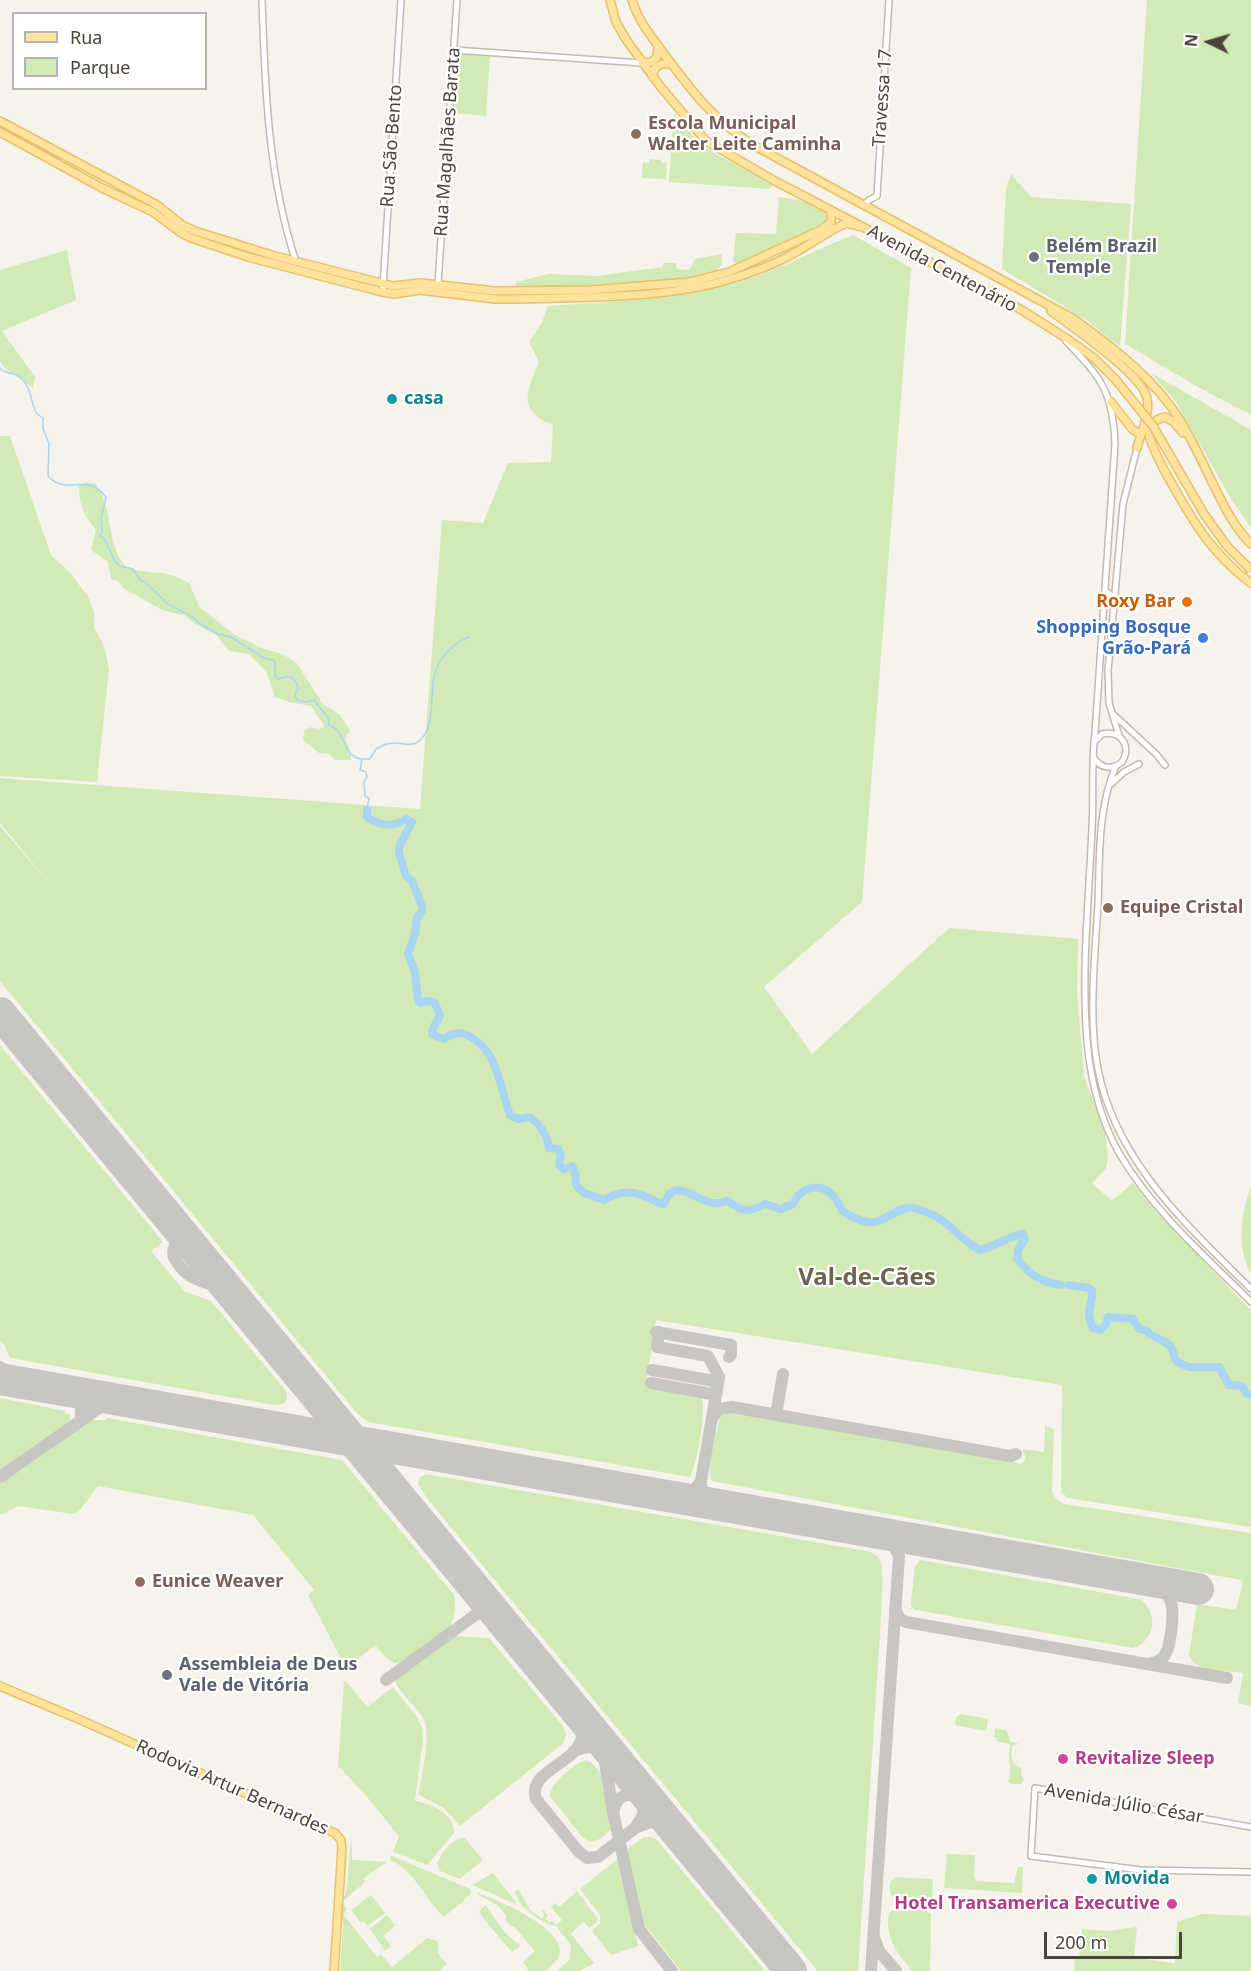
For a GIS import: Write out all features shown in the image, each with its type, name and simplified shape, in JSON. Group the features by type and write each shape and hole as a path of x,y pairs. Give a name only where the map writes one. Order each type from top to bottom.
{"main road":[{"name":"Avenida Centenário","path":"610,0 616,22 642,63 706,141 727,155 831,211 1020,309 1094,358 1154,426 1204,514 1227,546 1251,570"},
{"name":"Avenida Centenário","path":"632,0 642,22 671,64 709,111 730,129 755,146 1074,319 1136,369 1179,418 1229,515 1251,544"},
{"path":"642,63 651,62 657,57 658,46"},
{"path":"653,77 656,67 671,64"},
{"path":"0,121 157,205 182,225 195,231 383,288 394,294 420,290 513,299 627,295 692,289 732,279 789,256 846,224 862,227"},
{"path":"0,132 102,188 153,212 191,238 299,271 383,288 413,283 495,291 626,288 690,282 729,272 823,229 831,222 831,211"},
{"path":"296,262 299,271"},
{"name":"Avenida Centenário","path":"1032,297 1101,349 1137,381 1147,398 1147,414 1142,434"},
{"path":"1111,402 1133,430 1142,434 1137,448"},
{"path":"1199,453 1174,422 1165,417 1155,421 1149,429 1150,442 1201,532 1225,561 1251,583"},
{"path":"1137,448 1141,445 1148,446 1156,453"},
{"name":"Rodovia Artur Bernardes","path":"0,1686 335,1833 341,1840 342,1849 334,1971"}],"street":[{"path":"262,0 267,120 283,219 296,262"},
{"name":"Rua São Bento","path":"383,288 401,0"},
{"name":"Rua Magalhães Barata","path":"438,284 457,0"},
{"name":"Travessa 17","path":"864,206 877,196 890,0"},
{"path":"454,50 642,63"},
{"path":"626,62 634,51"},
{"path":"1061,335 1091,368 1111,402 1115,444 1093,743 1094,792 1086,934 1085,1002 1089,1070 1108,1131 1143,1190 1172,1224 1251,1302"},
{"path":"1119,736 1108,695 1108,671 1123,504 1137,448"},
{"path":"1104,595 1107,592 1110,594 1110,603 1113,608"},
{"path":"1113,714 1165,765"},
{"path":"1093,743 1099,736 1107,733 1124,740 1126,749 1125,758 1116,766 1104,803 1094,991 1095,1044 1104,1095 1125,1143 1154,1188 1251,1289"},
{"path":"1093,756 1102,766 1116,766"},
{"path":"1108,787 1120,774 1138,764"},
{"name":"Avenida Júlio César","path":"1250,1828 1035,1788 1030,1856 1141,1870 1250,1871"}],"green space":[{"path":"1147,0 1251,0 1251,415 1125,344"},
{"path":"457,54 490,56 486,116 453,113"},
{"path":"674,113 700,144 772,183 772,187 769,189 669,182"},
{"path":"650,159 667,163 666,179 642,178 643,162 649,163"},
{"path":"1011,174 1031,197 1131,204 1120,347 1085,319 1002,269 1006,189"},
{"path":"779,197 799,200 817,207 829,215 828,225 741,265 733,262 736,233 776,234"},
{"path":"853,235 911,268 862,902 764,987 812,1054 949,928 1078,939 1077,994 1084,1077 1105,1131 1108,1158 1106,1169 1092,1183 1112,1201 1133,1183 1160,1216 1251,1310 1251,1527 1068,1498 1061,1492 1062,1385 656,1320 646,1384 689,1392 700,1396 702,1401 701,1436 690,1477 368,1422 356,1412 0,981 0,826 51,885 0,823 0,778 420,809 442,520 483,523 508,463 551,462 553,425 534,413 529,406 528,399 528,391 539,362 529,342 542,322 548,306 662,297 730,285 777,269"},
{"path":"67,250 76,300 2,331 35,377 33,388 0,362 0,270"},
{"path":"722,254 722,263 716,273 703,278 649,286 515,292 516,282 549,274 598,276 662,267 664,263 676,263 677,269 689,270 695,259"},
{"path":"1151,373 1251,430 1251,528 1230,497 1176,402"},
{"path":"0,436 10,436 51,555 71,574 89,598 94,612 94,628 104,646 109,669 97,782 0,776"},
{"path":"86,482 96,484 102,497 114,545 122,562 135,570 168,574 189,583 199,606 233,634 296,662 323,704 340,715 350,730 345,738 351,753 351,760 334,760 330,754 319,753 303,740 304,731 311,727 318,729 325,727 311,706 275,697 266,671 249,654 229,651 215,634 195,624 186,616 162,610 123,588 118,581 111,579 108,562 91,550 96,530 83,510 79,493 79,486"},
{"path":"0,1045 163,1242 151,1251 184,1291 211,1301 286,1391 287,1399 283,1404 274,1405 10,1358 0,1340"},
{"path":"1251,1186 1251,1274 1243,1253 1242,1230"},
{"path":"0,1398 65,1411 70,1415 70,1422 0,1471"},
{"path":"726,1411 1013,1461 1019,1464 1023,1463 1026,1457 1023,1449 1044,1452 1045,1426 1054,1429 1052,1490 1056,1499 1062,1503 1251,1533 1251,1706 1238,1703 1243,1673 1205,1668 1192,1661 1189,1655 1197,1604 1236,1610 1243,1583 1241,1580 712,1481 710,1466 713,1448 720,1414"},
{"path":"107,1418 342,1460 454,1595 454,1613 448,1631 439,1640 408,1660 396,1663 384,1656 375,1645 351,1665 345,1666 308,1595 314,1590 253,1515 98,1486 79,1511 73,1514 18,1506 0,1515 0,1481 88,1420 106,1420"},
{"path":"426,1474 865,1551 878,1557 882,1568 882,1595 858,1971 818,1971 426,1497 418,1484 420,1477"},
{"path":"920,1560 1139,1599 1150,1611 1152,1625 1150,1633 1141,1644 1133,1648 915,1610 911,1602 915,1566"},
{"path":"455,1636 489,1638 562,1725 566,1735 564,1742 556,1749 460,1826 444,1808 419,1795 426,1743 425,1723 395,1682"},
{"path":"344,1681 367,1707 393,1687 422,1727 423,1740 415,1801 435,1807 447,1815 454,1827 454,1833 427,1865 393,1852 399,1836 338,1766"},
{"path":"961,1714 988,1719 986,1731 955,1725 956,1717"},
{"path":"995,1728 1006,1730 1010,1742 1020,1744 1013,1745 1011,1755 1013,1763 1021,1768 1024,1779 1021,1784 1008,1782 1010,1744 996,1741"},
{"path":"586,1760 593,1764 600,1773 612,1829 600,1839 591,1842 583,1838 550,1796 554,1785 564,1774"},
{"path":"351,1831 352,1860 388,1862 363,1879 365,1882 342,1902 347,1910 343,1914 377,1957 381,1954 392,1967 427,1938 438,1941 438,1953 447,1964 439,1971 340,1971 343,1924 341,1904 347,1889"},
{"path":"645,1837 656,1839 765,1971 681,1971 643,1923 627,1852 629,1847"},
{"path":"465,1838 483,1860 460,1879 440,1871 437,1864 447,1848 454,1841"},
{"path":"947,1854 975,1855 974,1877 976,1881 1014,1883 1018,1867 1023,1867 1022,1893 944,1888"},
{"path":"390,1855 470,1889 471,1894 444,1917 413,1877 391,1861"},
{"path":"619,1858 638,1946 611,1955 592,1931 600,1923 600,1915 580,1889"},
{"path":"493,1873 516,1902 516,1904 472,1885"},
{"path":"895,1877 933,1879 932,1900 893,1897 890,1887"},
{"path":"519,1890 530,1910 543,1919 544,1914 541,1910 543,1909 548,1916 545,1918 549,1923 552,1921 556,1925 562,1920 551,1907 555,1903 559,1907 577,1891 598,1919 589,1928 584,1922 571,1934 594,1963 580,1971 557,1971 570,1959 571,1945 556,1926 544,1922 522,1906 515,1891"},
{"path":"478,1893 527,1916 551,1933 558,1943 560,1952 546,1971 527,1971 523,1962 535,1951 514,1926 510,1926 505,1919 506,1915 497,1905"},
{"path":"371,1895 385,1913 368,1926 363,1921 361,1923 351,1910"},
{"path":"486,1905 502,1930 516,1942 514,1947 517,1942 520,1946 512,1952 479,1911"},
{"path":"899,1908 922,1909 931,1914 930,1971 912,1971 892,1942 888,1929 889,1913"},
{"path":"1202,1914 1251,1916 1251,1971 1074,1971 1075,1958 1079,1957 1082,1929 1107,1931 1137,1927 1134,1958 1175,1963 1177,1922"},
{"path":"387,1915 395,1926 383,1936 391,1946 385,1951 370,1929"}],"waterway":[{"path":"0,368 18,376 25,382 37,414 43,418 43,428 49,444 48,476 62,484 91,486 106,497 101,518 100,537 104,538 114,560 120,566 133,569 141,581 144,581 168,604 218,634 231,637 264,658 273,660 275,676 278,679 291,677 297,684 298,689 295,694 297,700 315,701 328,718 329,725 339,733 351,754 362,759 360,770 366,772 367,777 364,782 365,796 369,798 367,810"},
{"path":"363,759 370,759 376,749 384,745 413,744 423,738 430,721 433,681 437,667 448,651 469,637"},
{"path":"367,810 367,817 381,824 391,825 406,819 412,822 399,847 399,853 406,876 412,881 422,911 417,917 415,934 408,954 415,972 418,1001 421,1003 434,1002 440,1015 432,1034 444,1039 452,1034 462,1033 482,1046 494,1064 510,1115 518,1119 530,1117 537,1124 545,1134 549,1148 558,1149 561,1155 559,1165 563,1169 572,1166 576,1185 584,1193 604,1200 614,1195 635,1193 664,1204 668,1196 679,1190 713,1203 728,1201 746,1210 765,1204 781,1209 793,1204 807,1189 819,1188 831,1193 846,1213 865,1221 879,1221 907,1208 922,1210 941,1220 980,1250 1023,1234 1025,1239 1018,1250 1017,1259 1036,1277 1061,1285"},
{"path":"1069,1285 1089,1288 1092,1291 1089,1312 1093,1328 1101,1330 1108,1317 1133,1319 1139,1329 1146,1330 1168,1344 1172,1348 1176,1361 1188,1367 1219,1367 1229,1385 1242,1386 1246,1393 1251,1395"}],"taxiway":[{"path":"241,1304 210,1267 203,1244 191,1239 176,1245 173,1255 182,1269 194,1278 232,1295 253,1321"},
{"path":"656,1332 731,1345 729,1357"},
{"path":"659,1332 657,1347 708,1356 719,1377 701,1481 705,1495 717,1503"},
{"path":"0,1367 5,1375 15,1381"},
{"path":"652,1370 714,1381 717,1385 717,1393"},
{"path":"771,1414 777,1409 783,1374"},
{"path":"0,1381 73,1392 81,1405 81,1420"},
{"path":"651,1383 712,1394 715,1400"},
{"path":"0,1477 106,1403 122,1401 151,1405"},
{"path":"712,1418 719,1409 732,1407 1010,1456 1016,1454"},
{"path":"680,1498 693,1492 701,1481"},
{"path":"871,1971 899,1556 893,1544 883,1533"},
{"path":"1148,1664 1158,1661 1166,1654 1173,1617 1169,1596 1160,1585 1152,1581"},
{"path":"386,1680 489,1605"},
{"path":"895,1608 899,1618 906,1622 1227,1678"},
{"path":"581,1717 582,1738 576,1749 544,1775 535,1790 536,1799 579,1852 587,1858 598,1857 635,1828 642,1817 647,1797"},
{"path":"598,1736 602,1744 613,1812 639,1929 672,1971"},
{"path":"574,1751 594,1747 604,1749 613,1755"},
{"path":"614,1810 615,1804 625,1795 646,1795"},
{"path":"635,1828 651,1822 671,1826"},
{"path":"874,1937 879,1951 896,1971"}],"runway":[{"path":"0,1013 791,1971"},
{"path":"0,1379 1198,1589"}],"place":[{"name":"Escola Municipal Walter Leite Caminha","path":"636,134"},
{"name":"Belém Brazil Temple","path":"1034,257"},
{"name":"casa","path":"392,399"},
{"name":"Roxy Bar","path":"1187,602"},
{"name":"Shopping Bosque Grão-Pará","path":"1203,638"},
{"name":"Equipe Cristal","path":"1108,908"},
{"name":"Eunice Weaver","path":"140,1582"},
{"name":"Assembleia de Deus Vale de Vitória","path":"167,1675"},
{"name":"Revitalize Sleep","path":"1063,1759"},
{"name":"Movida","path":"1092,1879"},
{"name":"Hotel Transamerica Executive","path":"1172,1904"}],"district":[{"name":"Val-de-Cães","path":"867,1278"}]}
